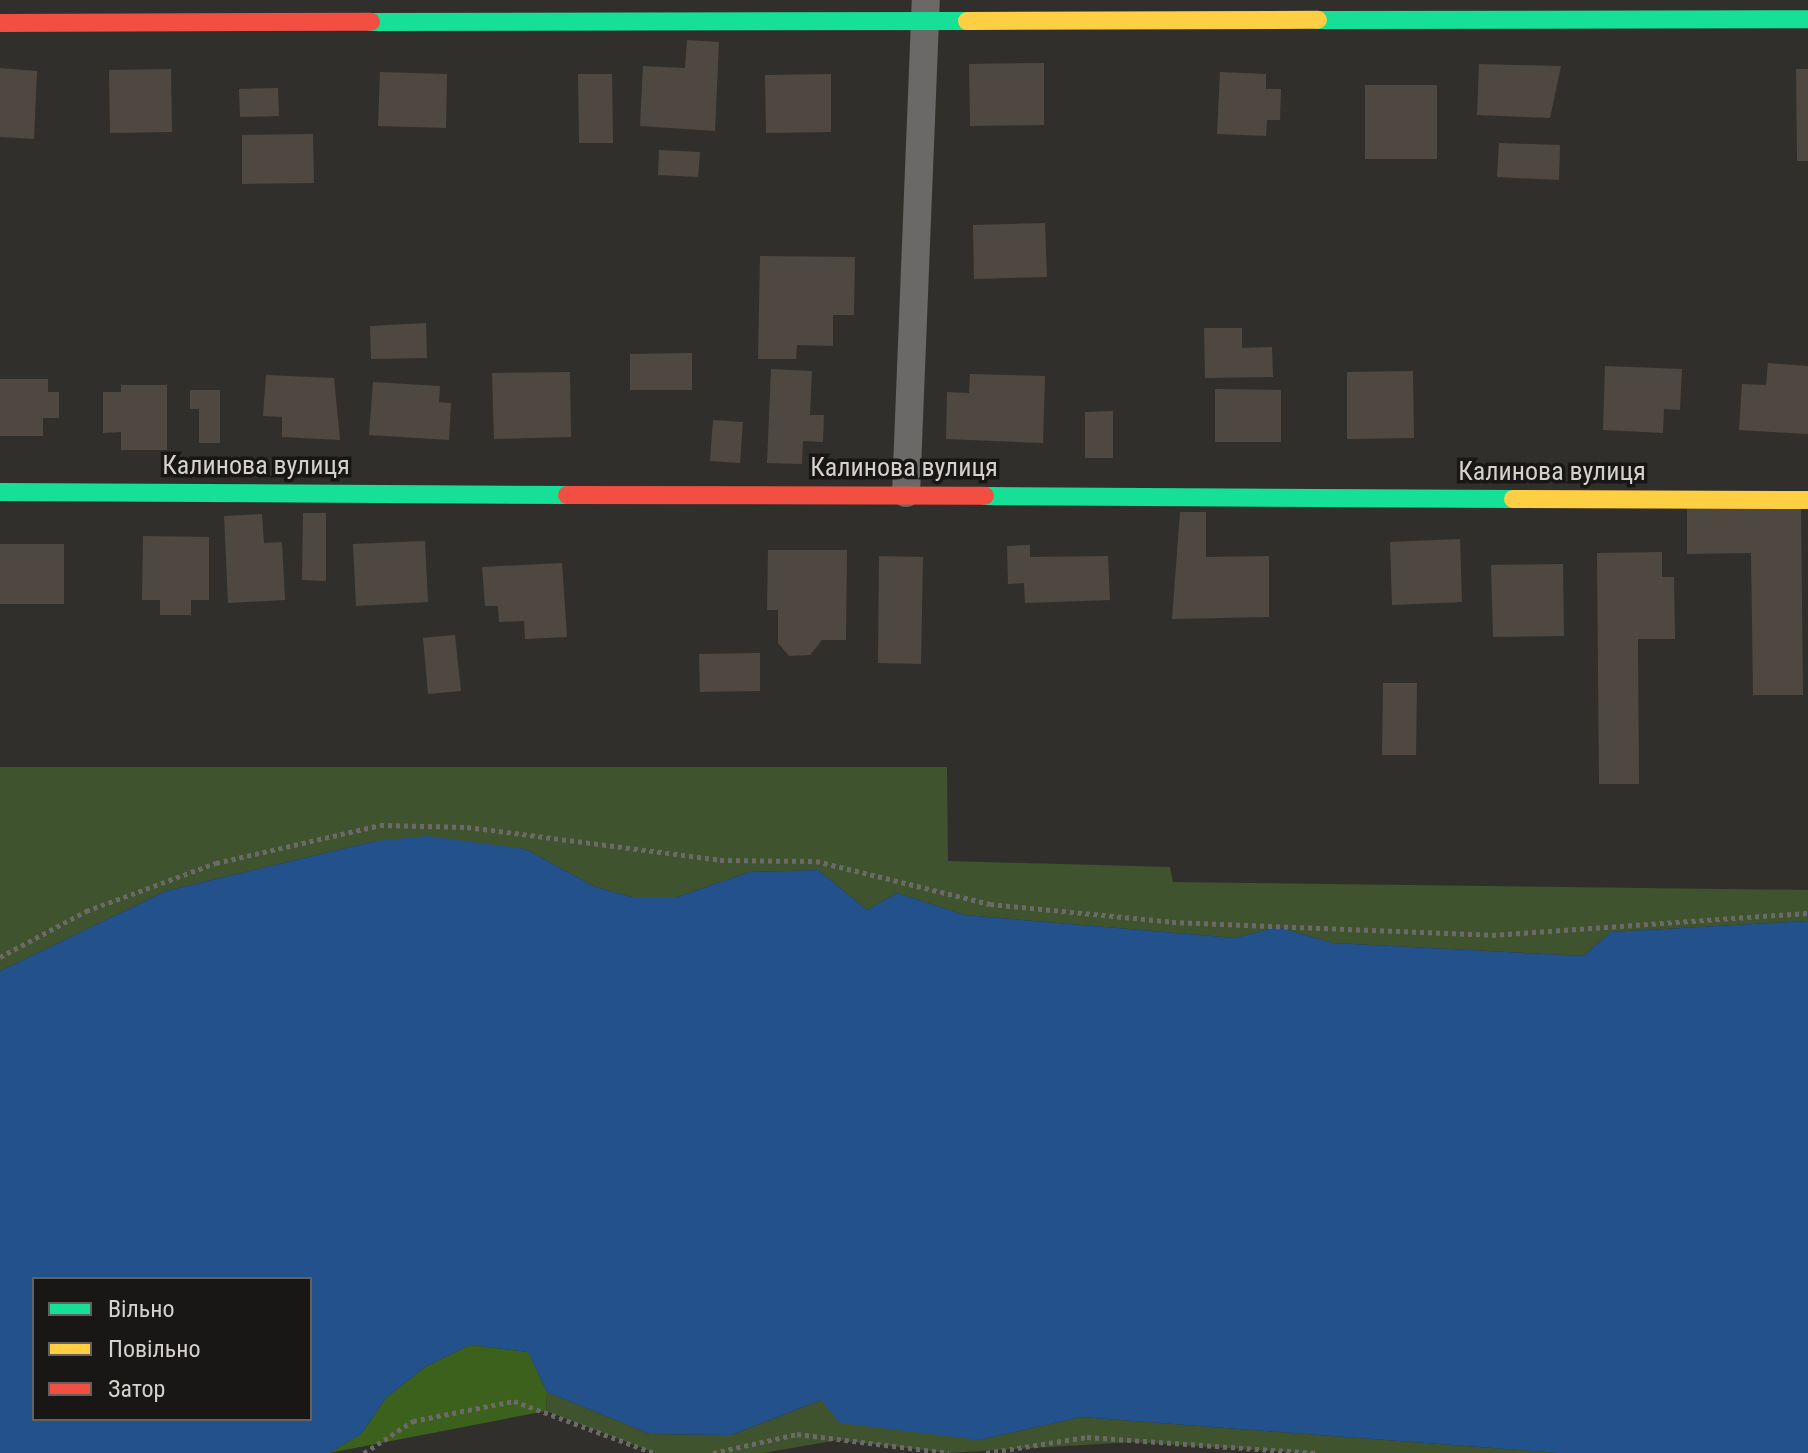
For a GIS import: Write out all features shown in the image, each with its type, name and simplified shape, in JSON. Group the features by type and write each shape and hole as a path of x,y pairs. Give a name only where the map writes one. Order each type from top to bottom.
{"street":[{"path":"906,493 926,10"},
{"path":"0,23 926,10 1808,19"},
{"name":"Калинова вулиця","path":"0,492 906,493 1808,500"}],"path":[{"path":"0,957 86,911 216,863 380,825 467,827 720,860 816,861 990,904 1172,922 1492,935 1808,913"},
{"path":"364,1453 413,1421 514,1401 654,1453"},
{"path":"713,1453 797,1434 949,1453"},
{"path":"986,1453 1087,1437 1317,1453"}],"green space":[{"path":"0,767 947,767 948,861 1170,867 1173,882 1808,890 1808,921 1611,932 1583,956 1333,943 1277,927 1235,938 964,915 897,893 867,910 818,870 750,872 677,897 632,897 595,887 525,849 376,841 166,891 0,971"},
{"path":"470,1345 528,1352 547,1392 546,1411 329,1453 361,1434 386,1398 425,1367"},
{"path":"547,1392 650,1434 731,1435 821,1400 979,1440 1081,1417 1558,1453 1303,1453 1133,1442 948,1453 838,1440 763,1453 655,1453 546,1411"}],"water":[{"path":"427,836 525,849 595,887 632,897 677,897 750,872 818,870 867,910 897,893 964,915 1235,938 1277,927 1333,943 1583,956 1611,932 1808,921 1808,1453 1558,1453 1081,1417 979,1440 840,1423 821,1400 731,1435 650,1434 547,1392 528,1352 470,1345 425,1367 386,1398 361,1434 329,1453 0,1453 0,971 166,891 376,841"}],"building":[{"path":"687,40 719,42 715,131 640,126 643,66 685,68"},
{"path":"1044,63 1044,125 970,126 969,64"},
{"path":"1479,64 1561,66 1550,118 1477,115"},
{"path":"0,68 37,71 34,139 0,137"},
{"path":"171,69 172,132 110,133 109,70"},
{"path":"1796,69 1808,69 1808,161 1797,161"},
{"path":"380,72 447,74 446,128 378,126"},
{"path":"1220,72 1266,74 1266,89 1281,89 1280,120 1267,120 1266,136 1217,134"},
{"path":"578,74 612,74 613,143 579,143"},
{"path":"831,74 831,132 766,133 765,75"},
{"path":"1365,85 1437,85 1437,159 1365,159"},
{"path":"278,88 279,116 240,117 239,89"},
{"path":"313,134 314,183 242,184 242,135"},
{"path":"1499,143 1560,145 1559,180 1497,177"},
{"path":"659,150 700,152 698,177 658,175"},
{"path":"1045,223 1047,277 974,279 973,225"},
{"path":"760,256 855,257 854,315 833,315 833,346 797,345 796,359 758,359"},
{"path":"426,323 427,358 371,359 370,326"},
{"path":"1204,328 1242,328 1242,348 1272,347 1273,377 1205,378"},
{"path":"692,353 692,390 630,390 630,354"},
{"path":"1768,363 1808,366 1808,434 1739,430 1742,384 1766,385"},
{"path":"1605,366 1682,369 1680,410 1664,409 1663,433 1603,430"},
{"path":"771,369 812,371 810,415 824,415 823,442 803,441 802,464 767,463"},
{"path":"1413,371 1414,438 1347,439 1347,372"},
{"path":"570,372 571,437 494,439 492,373"},
{"path":"970,374 1045,376 1043,443 946,439 947,392 969,393"},
{"path":"266,375 334,378 340,440 282,437 282,417 263,416"},
{"path":"0,379 48,379 48,392 59,392 59,418 43,418 43,436 0,436"},
{"path":"373,382 440,386 439,402 451,403 449,440 369,435"},
{"path":"121,385 167,385 167,450 121,450 121,432 103,433 103,392 121,392"},
{"path":"1215,389 1281,390 1281,442 1215,442"},
{"path":"190,390 220,390 220,443 199,443 199,409 190,409"},
{"path":"1113,411 1113,458 1085,458 1085,412"},
{"path":"713,420 743,422 740,463 710,461"},
{"path":"1801,507 1803,695 1753,695 1751,553 1687,554 1687,508"},
{"path":"1180,512 1206,512 1206,557 1269,556 1269,617 1172,619"},
{"path":"303,513 326,513 326,581 302,580"},
{"path":"262,514 264,543 282,542 285,600 228,603 224,516"},
{"path":"143,536 209,537 209,600 191,600 191,615 160,615 160,600 142,600"},
{"path":"1460,539 1462,602 1392,605 1390,542"},
{"path":"425,541 428,602 356,606 353,544"},
{"path":"0,544 64,544 64,604 0,604"},
{"path":"1030,545 1030,557 1108,556 1110,600 1025,603 1024,583 1008,584 1007,546"},
{"path":"768,550 847,550 846,640 822,640 810,655 789,656 778,643 778,610 767,610"},
{"path":"1662,552 1662,577 1674,577 1675,639 1638,639 1639,784 1599,784 1597,553"},
{"path":"879,556 923,557 921,664 878,663"},
{"path":"562,563 567,637 525,639 524,621 499,622 498,606 485,606 482,567"},
{"path":"1563,564 1564,636 1493,637 1491,565"},
{"path":"455,635 461,691 428,694 423,638"},
{"path":"760,653 760,691 700,692 699,654"},
{"path":"1383,683 1417,683 1416,755 1382,755"}],"traffic: fast":[{"path":"1318,20 1808,19"},
{"path":"371,22 967,21"},
{"path":"0,492 567,495"},
{"path":"985,496 1513,499"}],"traffic: slow":[{"path":"967,21 1318,20"},
{"path":"1513,499 1808,500"}],"traffic: jam":[{"path":"0,23 371,22"},
{"path":"567,495 985,496"}]}
